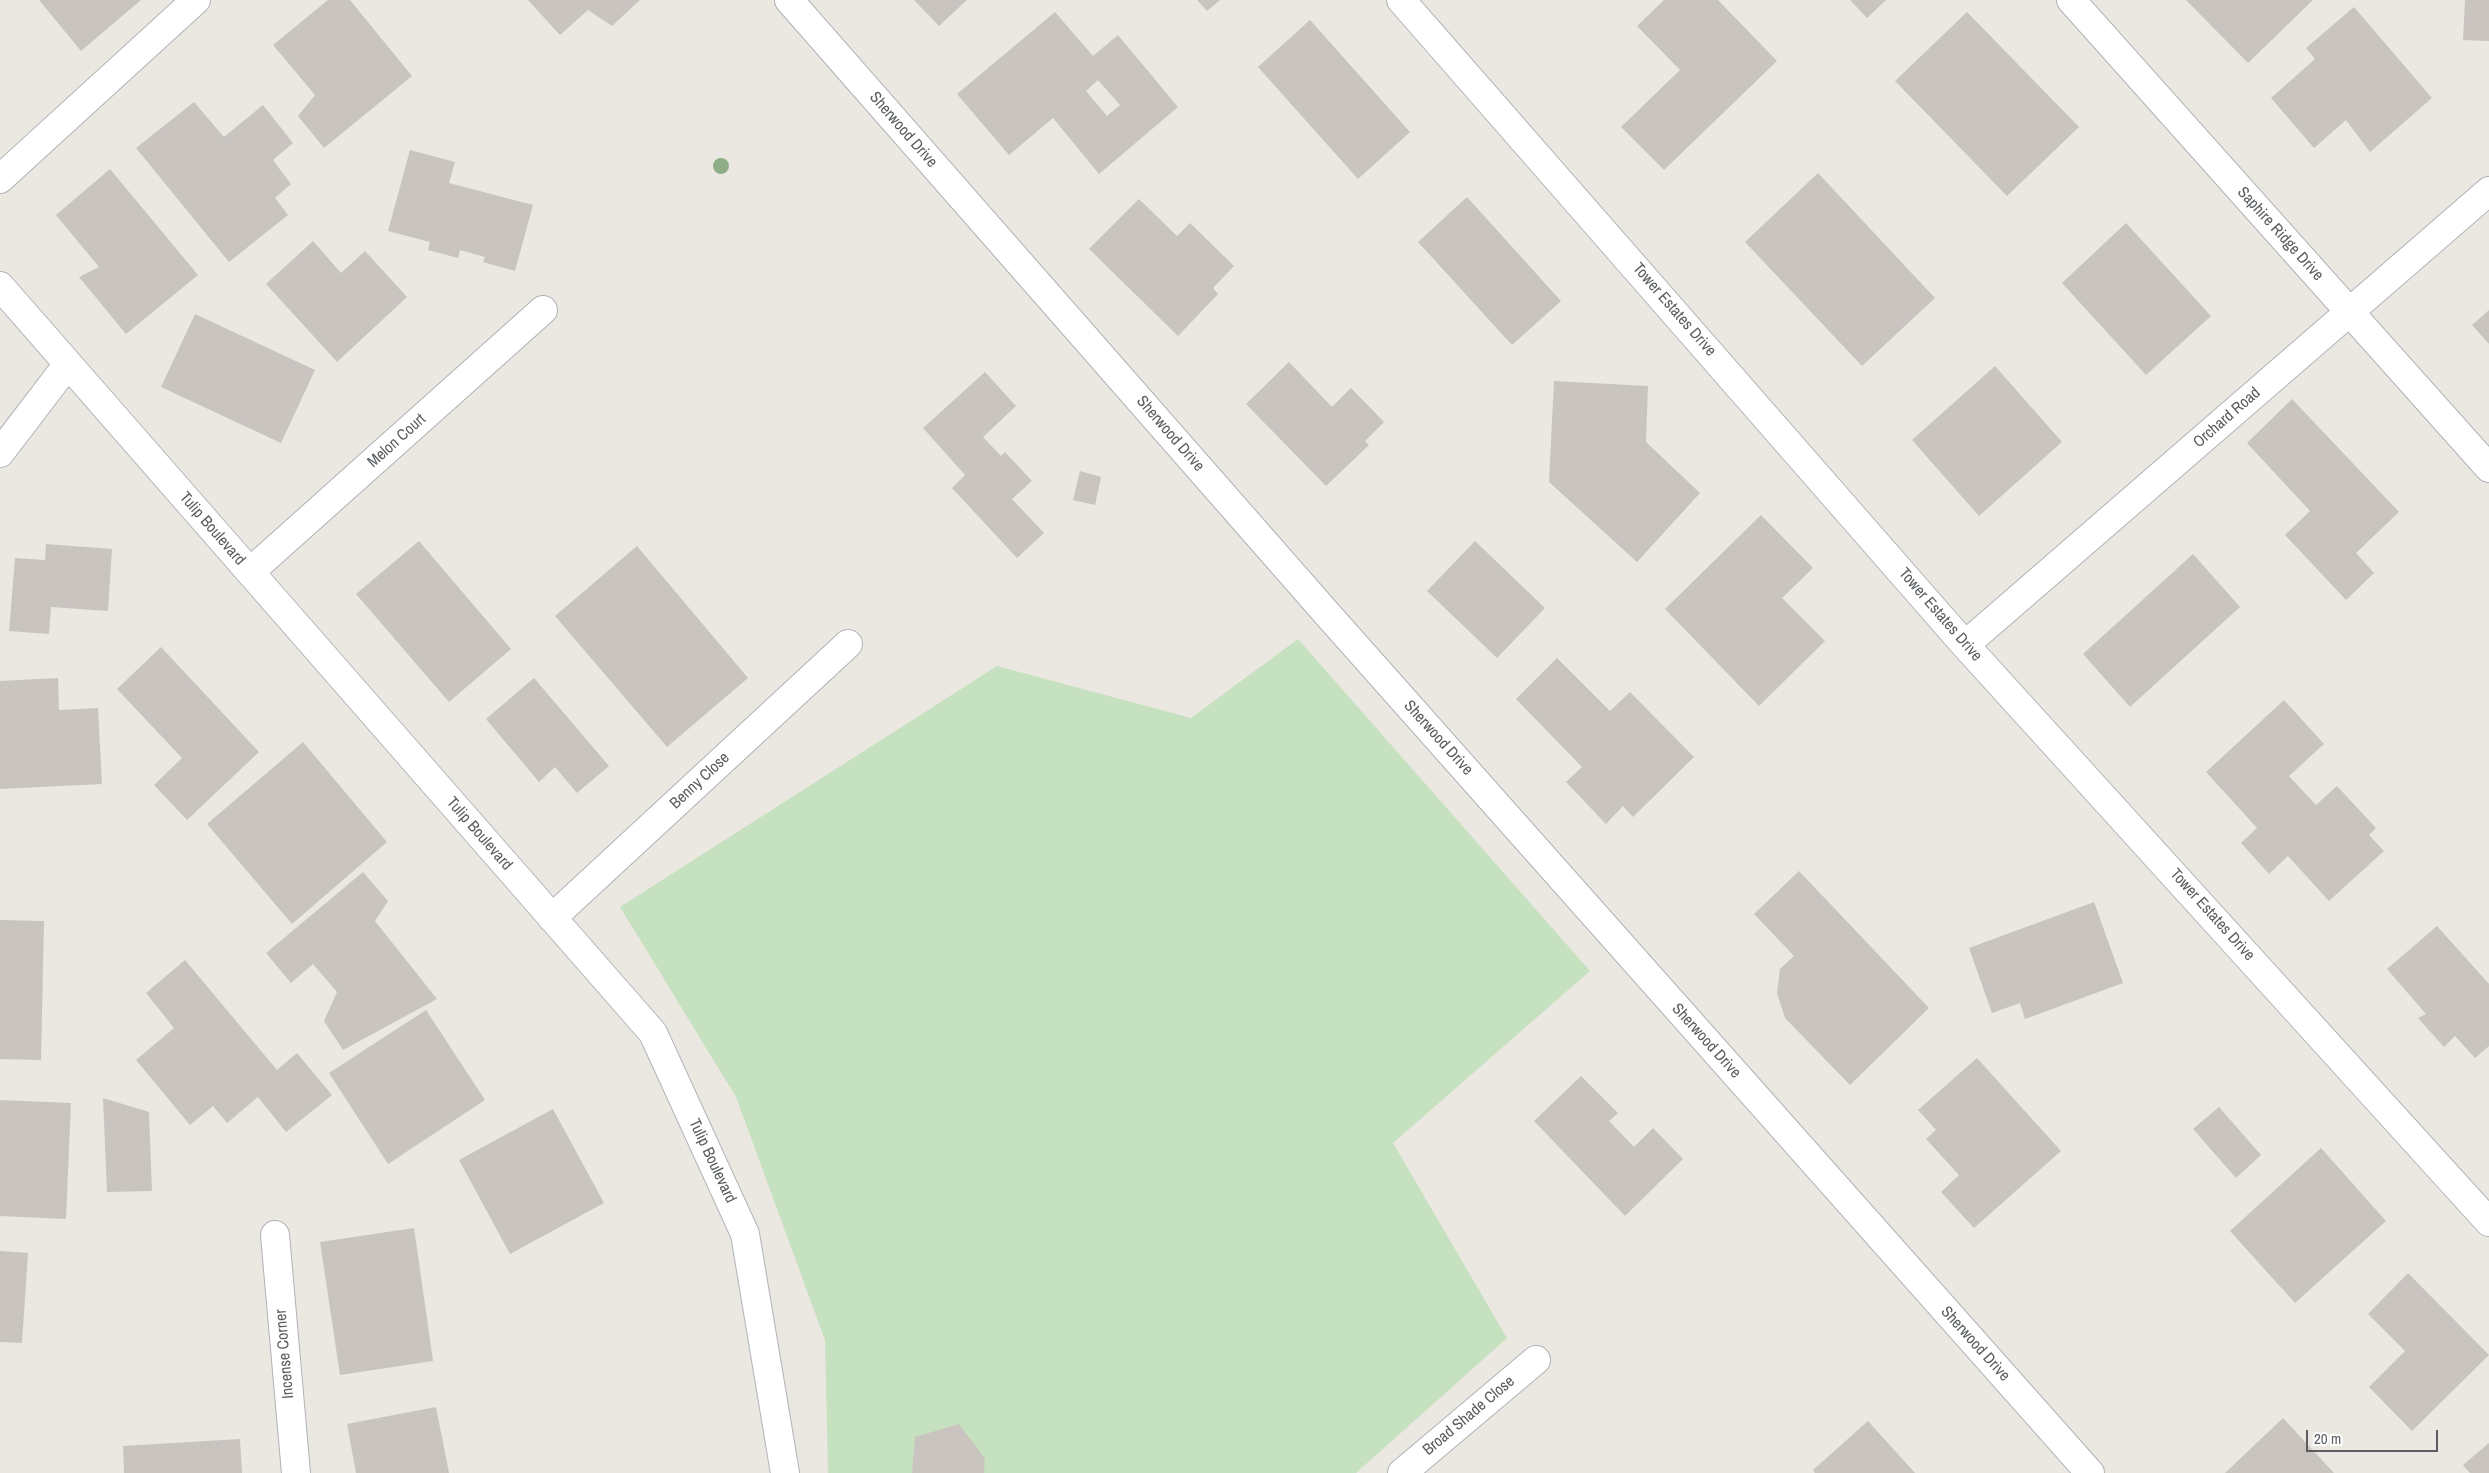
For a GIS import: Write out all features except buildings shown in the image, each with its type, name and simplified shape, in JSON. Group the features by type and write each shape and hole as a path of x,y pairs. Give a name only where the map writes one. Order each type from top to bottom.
{"street":[{"path":"0,179 196,0"},
{"name":"Sherwood Drive","path":"789,0 1362,652 2090,1473"},
{"name":"Tower Estates Drive","path":"1401,0 1710,351 1965,645 2489,1222"},
{"name":"Saphire Ridge Drive","path":"2071,0 2489,468"},
{"name":"Orchard Road","path":"1965,645 2489,191"},
{"name":"Tulip Boulevard","path":"0,286 653,1033 745,1234 784,1473"},
{"name":"Melon Court","path":"250,572 543,310"},
{"path":"0,453 68,364"},
{"name":"Benny Close","path":"552,918 848,644"},
{"name":"Incense Corner","path":"275,1235 296,1473"},
{"name":"Broad Shade Close","path":"1402,1473 1536,1360"}],"green space":[{"path":"1298,639 1590,971 1393,1143 1507,1338 1356,1473 828,1473 825,1340 736,1097 620,907 997,666 1191,718"}]}
